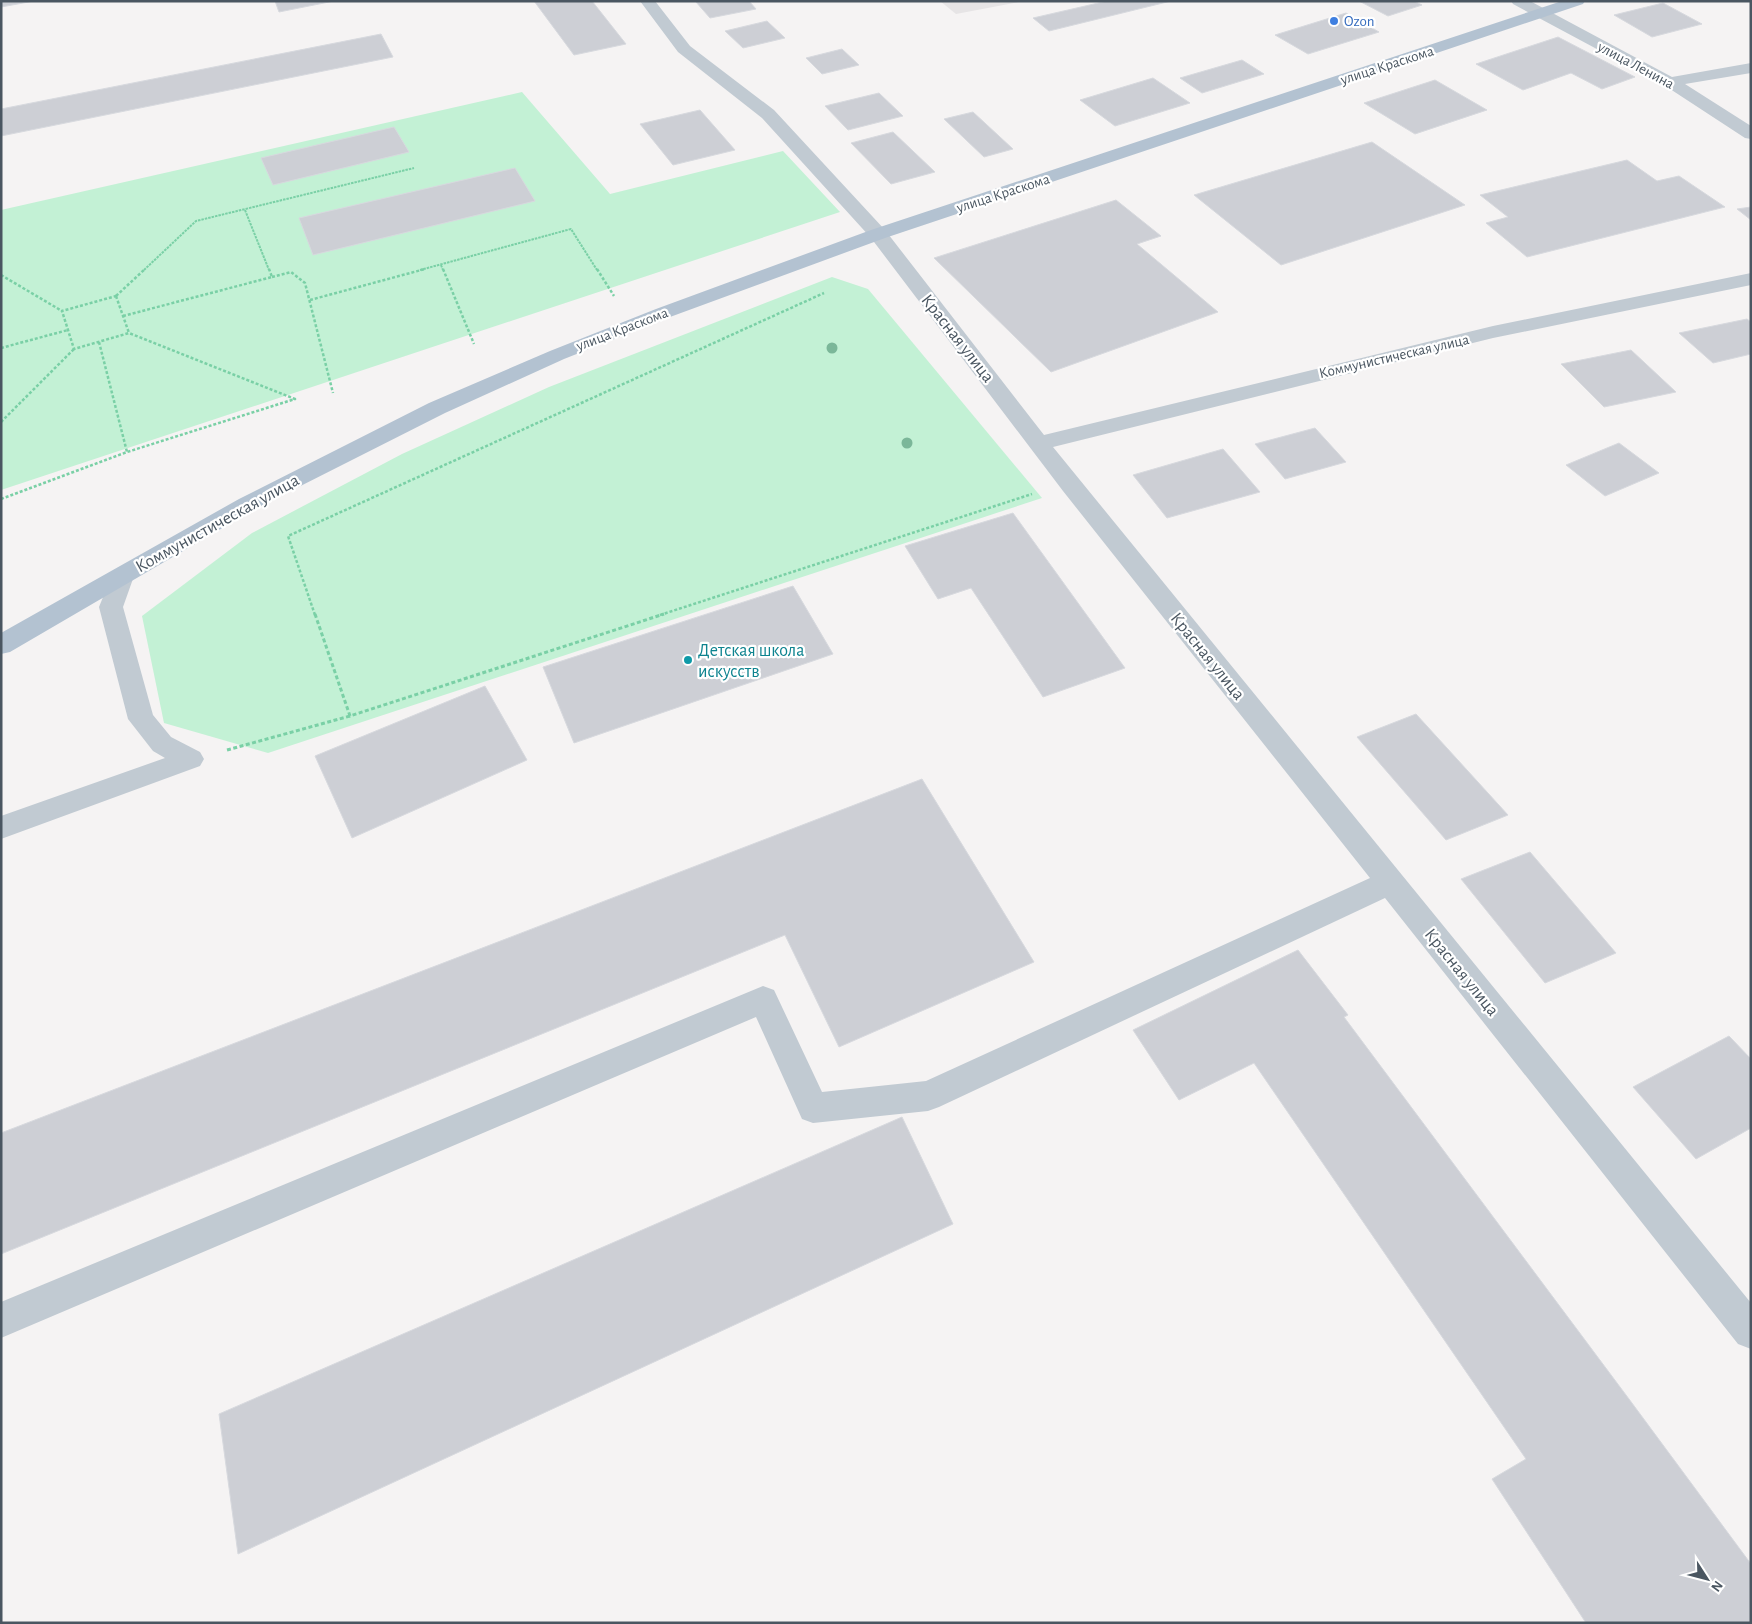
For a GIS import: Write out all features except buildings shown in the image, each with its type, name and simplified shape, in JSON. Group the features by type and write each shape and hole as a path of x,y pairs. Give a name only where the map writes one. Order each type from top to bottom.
{"main road":[{"name":"улица Краскома","path":"437,408 557,355 663,313 878,234 1578,1"},
{"name":"Коммунистическая улица","path":"1,644 247,504 437,408"}],"street":[{"name":"Красная улица","path":"647,1 684,49 768,114 878,234 1069,482 1751,1331"},
{"name":"улица Ленина","path":"1518,1 1670,82 1751,134"},
{"path":"1670,82 1751,68"},
{"name":"Коммунистическая улица","path":"1040,443 1263,386 1493,332 1751,279"},
{"path":"122,576 111,607 141,719 162,744 191,760"},
{"path":"1,828 191,760"},
{"path":"1,1320 763,1000 813,1108 928,1096 1390,882"}],"path":[{"path":"62,310 116,296 196,221 414,168"},
{"path":"245,210 272,277"},
{"path":"310,300 572,230 615,297"},
{"path":"442,265 474,344"},
{"path":"123,316 291,272 305,282 333,393"},
{"path":"1,275 62,310 74,349"},
{"path":"350,716 288,536 830,290"},
{"path":"116,296 129,333"},
{"path":"1,348 68,330"},
{"path":"1,422 74,349 129,333 295,398 127,452 1,499"},
{"path":"99,342 127,452"},
{"path":"191,760 350,716 1069,482"}],"shaded area":[{"path":"940,1 1018,1 1019,2 956,14"}],"green space":[{"path":"522,92 610,194 783,151 840,212 1,490 1,210"},
{"path":"832,277 868,289 1042,498 268,753 164,723 142,616 252,533 402,454 549,387"}],"place":[{"name":"Ozon","path":"1334,21"},
{"name":"Детская школа искусств","path":"688,660"}]}
